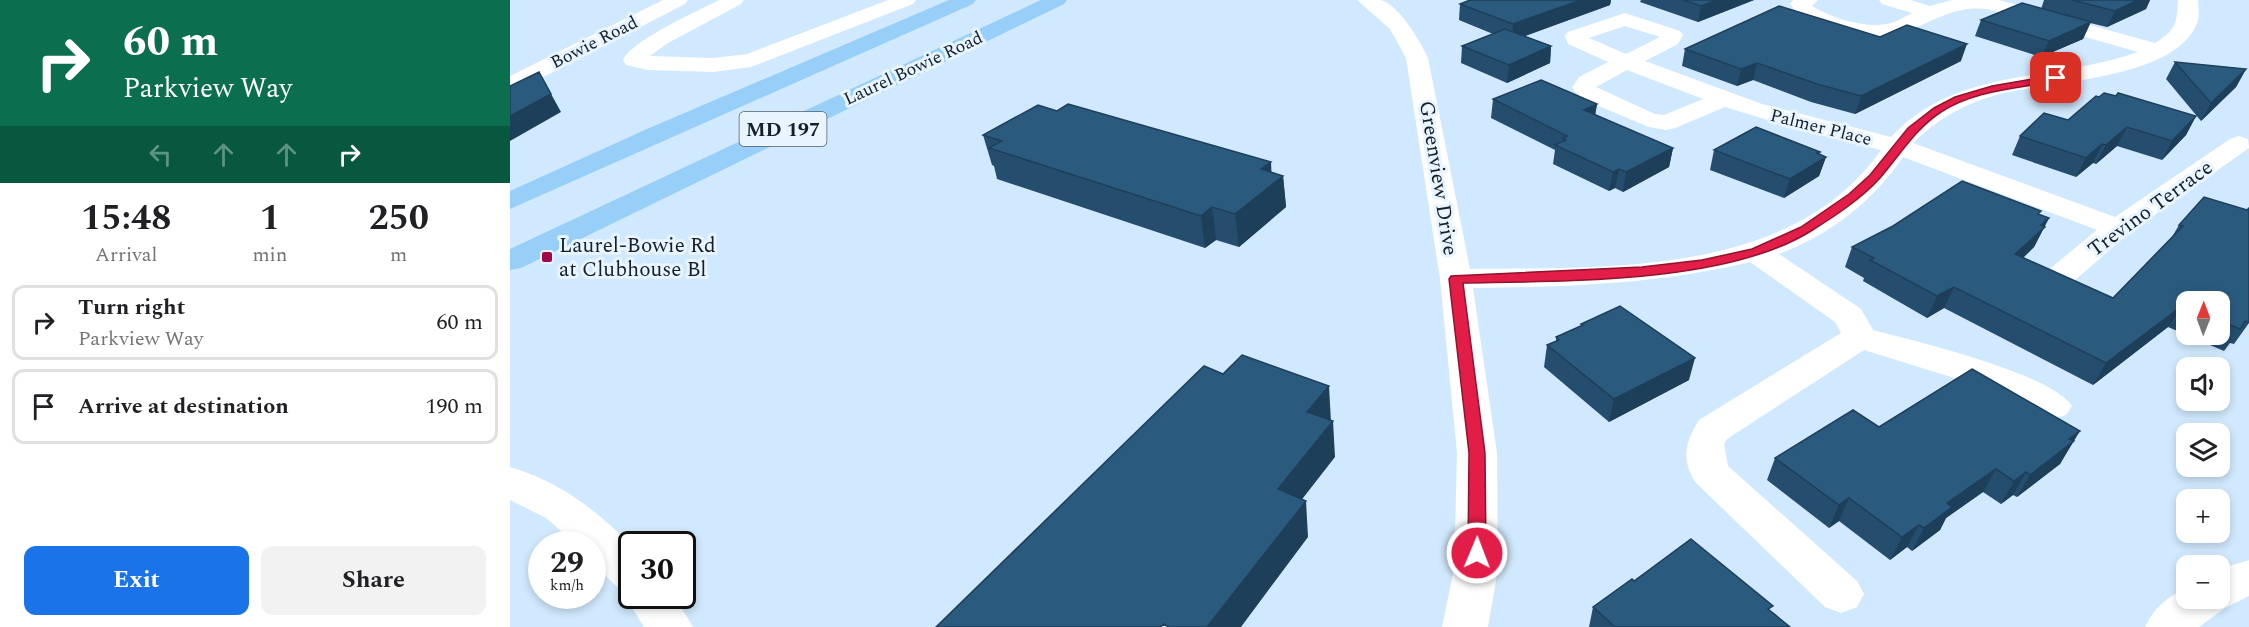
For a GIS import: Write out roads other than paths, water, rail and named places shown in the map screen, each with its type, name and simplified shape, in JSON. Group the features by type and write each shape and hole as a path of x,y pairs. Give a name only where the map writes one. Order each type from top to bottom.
{"main road":[{"name":"Laurel Bowie Road","path":"510,201 656,134 966,0"},
{"name":"Laurel Bowie Road","path":"510,261 1057,0"},
{"path":"510,189 627,139 656,134"}],"street":[{"name":"Bowie Road","path":"510,85 678,0"},
{"path":"572,53 635,58 661,39 734,0"},
{"path":"635,58 637,63 713,65 751,60 906,0"},
{"path":"1808,0 1800,4 1809,14 1862,31 1891,30 1930,12 1970,1 2001,6 2160,51"},
{"path":"1889,0 1930,12"},
{"path":"1456,279 1642,271 1702,264 1756,252 1805,230 1840,207 1874,177 1897,146 1926,118 1959,99 1995,88 2110,68 2160,51 2184,32 2190,13 2188,0"},
{"name":"Greenview Drive","path":"1377,1 1400,25 1417,58 1456,279 1477,453 1476,569 1465,627"},
{"name":"Palmer Place","path":"1723,99 1666,123 1649,120 1590,94 1584,88 1587,82 1626,62 1723,99 1809,125 1897,146 2118,228"},
{"name":"Trevino Terrace","path":"2063,274 2118,228 2239,144"},
{"path":"1756,252 1855,327 2006,381 2053,406"},
{"path":"1841,594 1709,472 1705,444 1712,430 1855,327"},
{"path":"510,482 561,507 618,559"},
{"path":"2230,585 2249,579"},
{"path":"657,609 670,627"},
{"path":"2168,627 2188,609"}],"place":[{"name":"Laurel-Bowie Rd at Clubhouse Bl","path":"547,257"}]}
